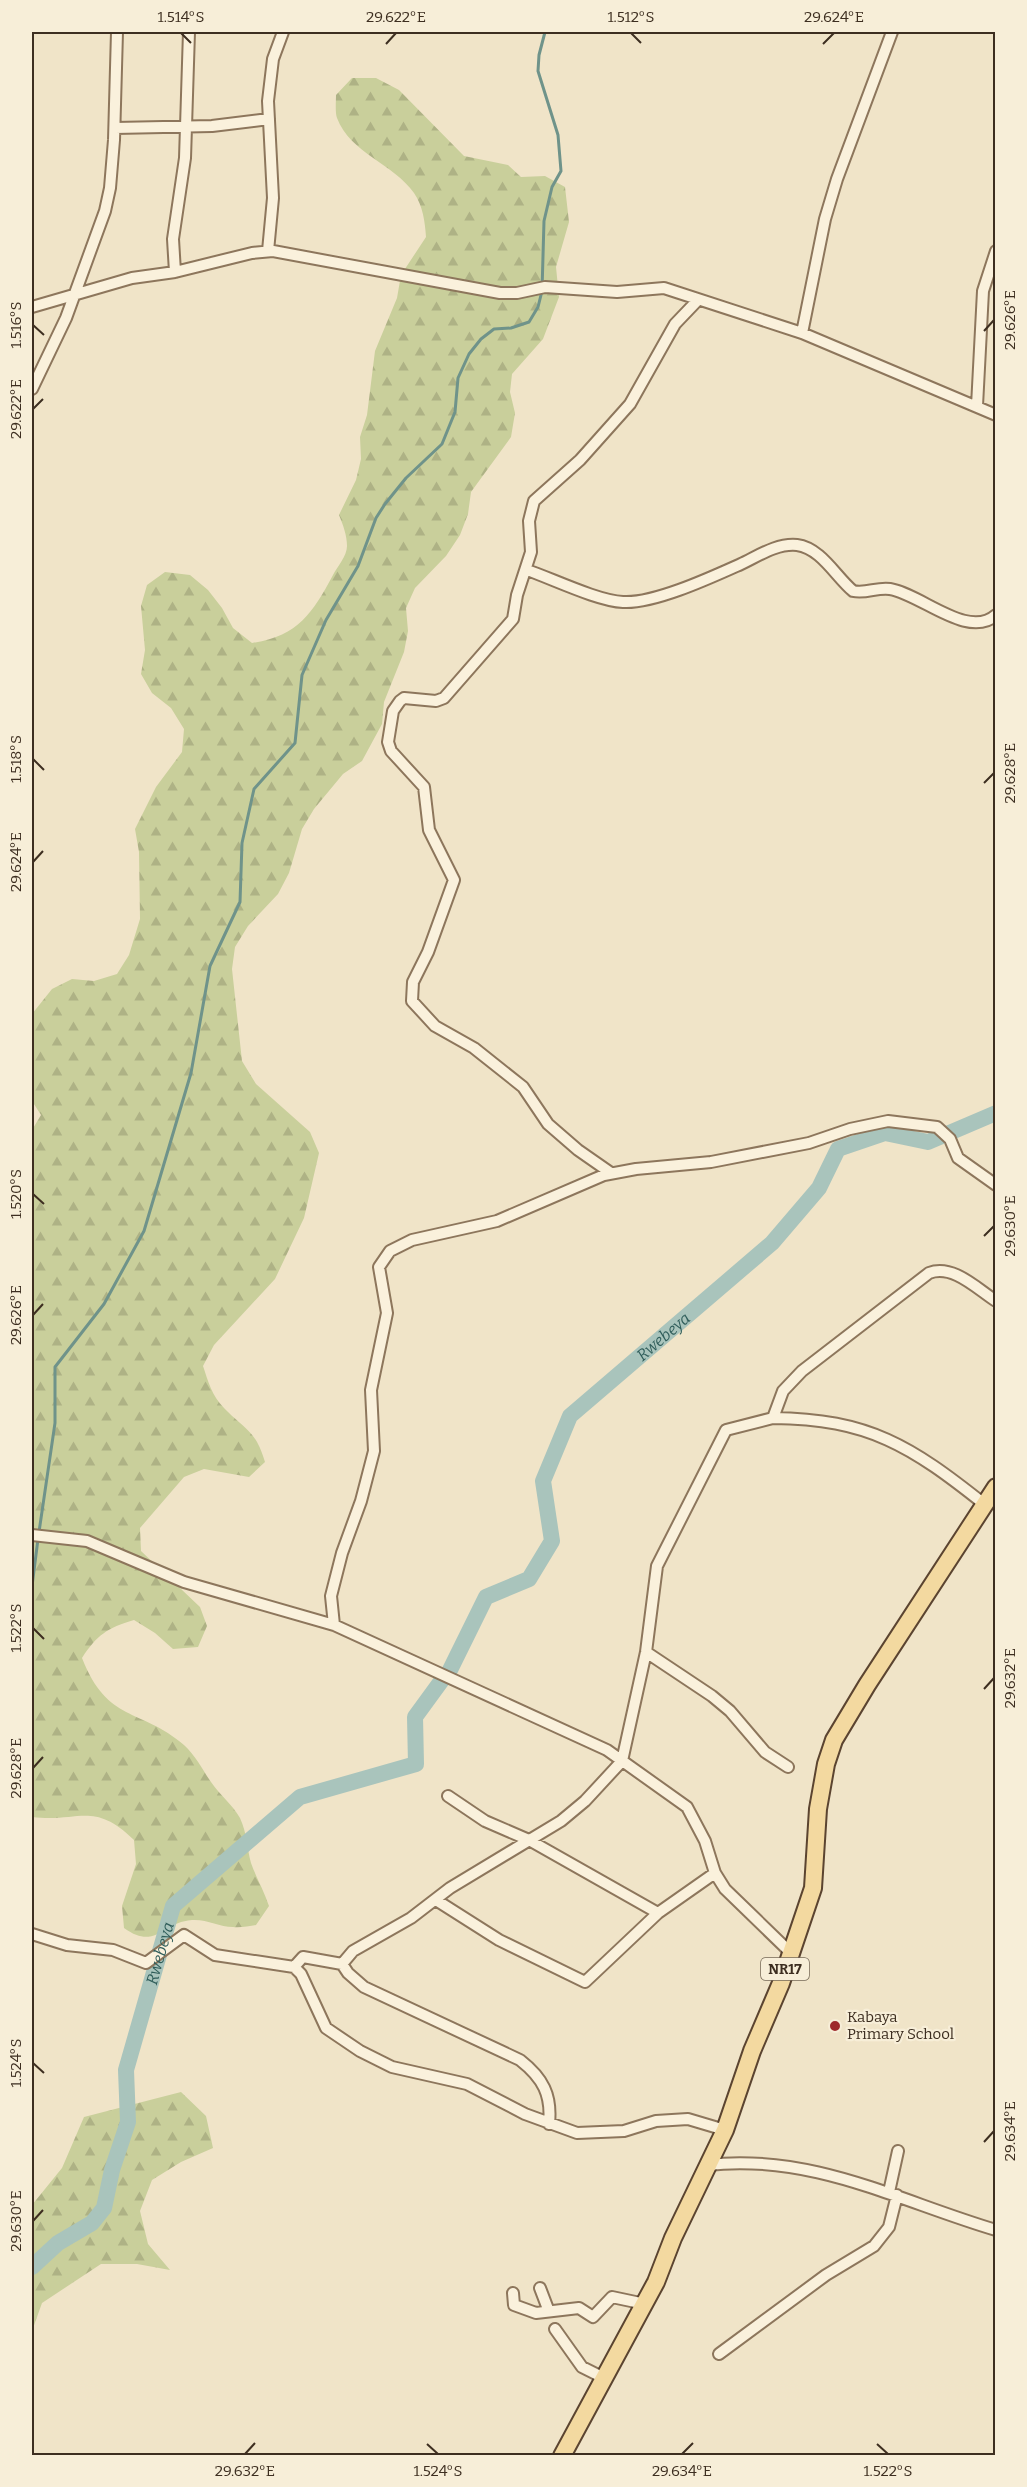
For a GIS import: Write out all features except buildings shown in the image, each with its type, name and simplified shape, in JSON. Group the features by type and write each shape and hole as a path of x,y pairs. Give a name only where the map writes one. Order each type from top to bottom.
{"main road":[{"name":"NR17","path":"562,2456 645,2304 707,2164 725,2130 752,2051 781,1983 813,1888 818,1809 826,1764 834,1740 867,1684 996,1487"}],"street":[{"path":"32,389 66,318 107,204 115,128 117,32"},
{"path":"175,272 173,239 185,158 189,32"},
{"path":"268,252 273,198 268,102 273,59 284,32"},
{"path":"802,333 825,219 837,179 892,32"},
{"path":"115,128 212,126 269,119"},
{"path":"977,406 983,291 996,251"},
{"path":"32,306 132,278 175,272 268,252 500,293 517,293 541,287 617,292 664,288 698,301 730,308 802,333 996,415"},
{"path":"611,1173 578,1150 548,1124 523,1087 474,1048 435,1026 412,1001 413,982 428,952 453,880 429,830 424,787 388,747 393,711 404,698 435,701 450,692 513,619 517,595 527,570 531,544 529,521 534,501 580,460 630,404 675,324 698,301"},
{"path":"527,570 603,598 634,602 718,573 768,551 798,545 821,558 853,591 860,593 889,589 973,624 988,622 996,615"},
{"path":"334,1625 331,1596 342,1553 359,1508 374,1451 370,1390 387,1312 380,1267 390,1251 412,1240 497,1221 611,1173 636,1168 711,1162 809,1143 850,1129 888,1121 937,1127 950,1139 958,1158 996,1185"},
{"path":"773,1418 783,1391 802,1371 929,1273 940,1269 953,1273 996,1301"},
{"path":"342,1964 353,1951 411,1918 450,1888 561,1821 585,1801 622,1761 646,1652 657,1566 664,1549 696,1494 709,1459 726,1430 773,1418 814,1418 861,1429 893,1441 932,1463 984,1504"},
{"path":"32,1535 87,1541 184,1582 334,1625 606,1750 687,1807 705,1841 714,1873 753,1918 791,1953"},
{"path":"646,1652 712,1696 730,1711 765,1752 788,1767"},
{"path":"448,1796 485,1821 529,1840 658,1913"},
{"path":"436,1900 499,1941 585,1982 658,1913 714,1873"},
{"path":"32,1934 67,1945 113,1950 146,1964 184,1935 215,1955 294,1967 302,1974 326,2028 360,2051 392,2067 468,2084 549,2124 577,2133 600,2134 624,2131 656,2121 688,2119 725,2130"},
{"path":"294,1967 303,1957 342,1964 348,1973 364,1987 520,2060 542,2080 551,2107 549,2124"},
{"path":"719,2354 826,2275 874,2246 889,2227 898,2151"},
{"path":"707,2164 749,2162 827,2172 996,2230"},
{"path":"540,2288 548,2309 554,2313 579,2308 593,2317 612,2297 645,2304"},
{"path":"513,2293 514,2306 536,2313 548,2309"},
{"path":"555,2329 582,2367 604,2378"}],"green space":[{"path":"352,78 376,78 399,90 464,156 508,165 521,177 545,176 565,187 569,222 556,267 559,297 543,339 512,374 510,392 515,413 511,437 471,492 468,514 460,535 446,556 415,588 406,608 408,631 404,652 384,702 382,724 362,761 343,774 314,809 302,829 289,873 278,894 248,926 235,947 232,969 242,1061 256,1084 310,1132 319,1153 304,1218 275,1279 214,1345 203,1366 216,1398 253,1436 265,1462 249,1477 204,1469 184,1477 140,1528 141,1551 200,1607 207,1626 198,1647 173,1649 155,1633 134,1620 104,1633 82,1658 92,1679 114,1705 168,1733 184,1745 233,1808 240,1818 251,1863 269,1906 256,1925 228,1927 192,1920 144,1937 124,1928 122,1906 136,1864 134,1840 107,1820 96,1817 32,1817 32,1130 41,1115 32,1101 32,1014 52,989 72,979 94,981 117,974 129,955 140,919 139,852 135,829 156,787 182,752 184,729 171,708 152,693 141,674 145,650 141,606 147,585 165,572 190,575 208,590 222,608 233,628 252,643 281,635 302,621 318,601 345,554 346,538 339,515 356,480 361,459 360,437 367,415 375,351 397,298 401,275 426,237 421,209 414,193 395,174 352,140 343,130 337,118 336,95"},
{"path":"181,2092 206,2116 213,2148 181,2162 152,2180 140,2211 148,2244 170,2270 137,2264 101,2264 42,2303 32,2331 32,2205 62,2168 84,2117"}],"waterway":[{"path":"39,1532 55,1423 55,1367 104,1304 144,1231 191,1073 210,966 240,902 242,843 254,789 295,743 302,675 326,620 358,566 376,518 385,504 406,478 442,444 455,412 458,378 469,354 481,339 494,329 511,328 529,322 538,307 542,291 544,221 552,187 561,171 558,135 538,71 539,55 545,32"},
{"name":"Rwebeya","path":"450,1670 486,1597 529,1579 552,1541 543,1481 570,1416 772,1243 819,1188 838,1149 885,1133 928,1142 996,1113"},
{"path":"32,1586 38,1539"},
{"name":"Rwebeya","path":"32,2267 58,2243 92,2223 104,2208 112,2170 128,2122 126,2070 173,1906 300,1797 416,1764 415,1717 442,1680"}],"place":[{"name":"Kabaya Primary School","path":"835,2026"}]}
